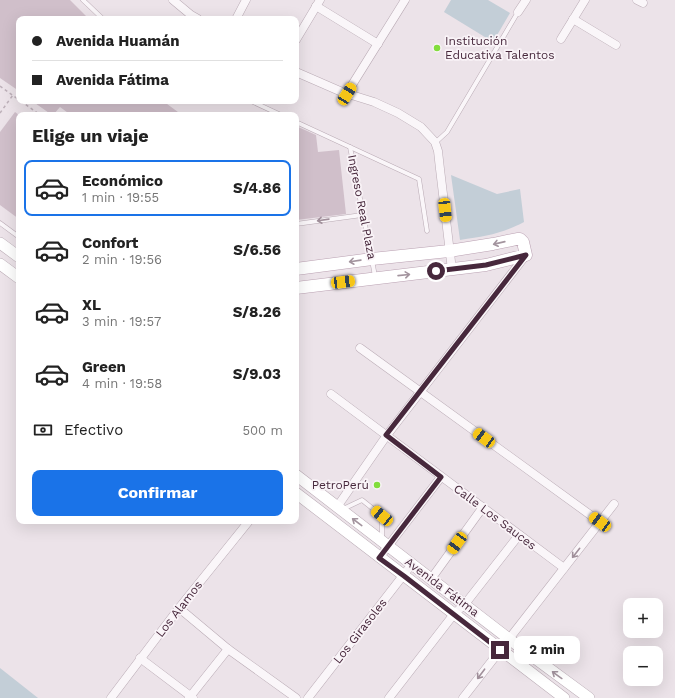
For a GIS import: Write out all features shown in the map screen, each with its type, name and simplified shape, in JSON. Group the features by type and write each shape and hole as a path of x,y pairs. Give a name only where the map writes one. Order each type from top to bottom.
{"main road":[{"path":"299,269 372,258 449,251 520,239 523,242 526,255 486,265 452,270 299,288"},
{"path":"0,243 16,255"},
{"path":"0,264 16,272"},
{"name":"Avenida Fátima","path":"299,477 509,639 589,698"},
{"name":"Avenida Fátima","path":"299,495 564,698"}],"street":[{"path":"173,0 192,16"},
{"path":"238,16 246,0"},
{"path":"347,94 405,0"},
{"path":"518,12 526,0"},
{"path":"561,39 585,0"},
{"path":"299,35 318,3 378,44"},
{"path":"573,19 616,45"},
{"path":"299,73 347,94 374,102 398,113 420,127 435,142 438,151 452,270"},
{"path":"339,509 386,435 526,255"},
{"path":"360,348 600,522"},
{"name":"Calle Los Sauces","path":"331,394 564,568"},
{"path":"379,558 385,544 441,477"},
{"path":"463,698 614,504"},
{"path":"431,579 483,507"},
{"name":"Los Alamos","path":"111,698 140,658 247,524"},
{"path":"389,698 454,614 465,604 519,535"},
{"name":"Los Girasoles","path":"308,698 412,564"},
{"path":"179,608 228,649 296,698"},
{"path":"140,658 190,697 228,649"}],"lane":[{"path":"84,0 100,16"},
{"path":"435,142 447,132 518,12"},
{"path":"257,104 275,112"},
{"name":"Ingreso Real Plaza","path":"299,123 350,147 375,278"},
{"path":"350,147 419,179 427,231"},
{"path":"299,224 362,215"},
{"path":"0,223 16,234"},
{"path":"339,509 362,500 382,516 385,544"}],"path":[{"path":"0,86 16,97"},
{"path":"0,113 13,95"},
{"path":"25,104 36,112"}],"shaded area":[{"path":"451,0 488,0 510,13 493,42 444,12"},
{"path":"451,175 497,194 520,189 524,222 493,234 460,240"},
{"path":"0,668 38,698 0,698"}],"building":[{"path":"0,0 70,0 86,16 16,16 16,89 0,78"},
{"path":"36,104 167,104 178,112 67,112 60,107 56,112 48,112"},
{"path":"15,112 16,113 16,217 0,205 0,132"},
{"path":"299,127 316,135 318,152 339,150 346,214 299,220"}],"place":[{"name":"Institución Educativa Talentos","path":"437,48"},
{"name":"PetroPerú","path":"377,485"}],"route":[{"path":"436,271 486,265 526,255 386,435 441,477 379,558 500,650"}]}
